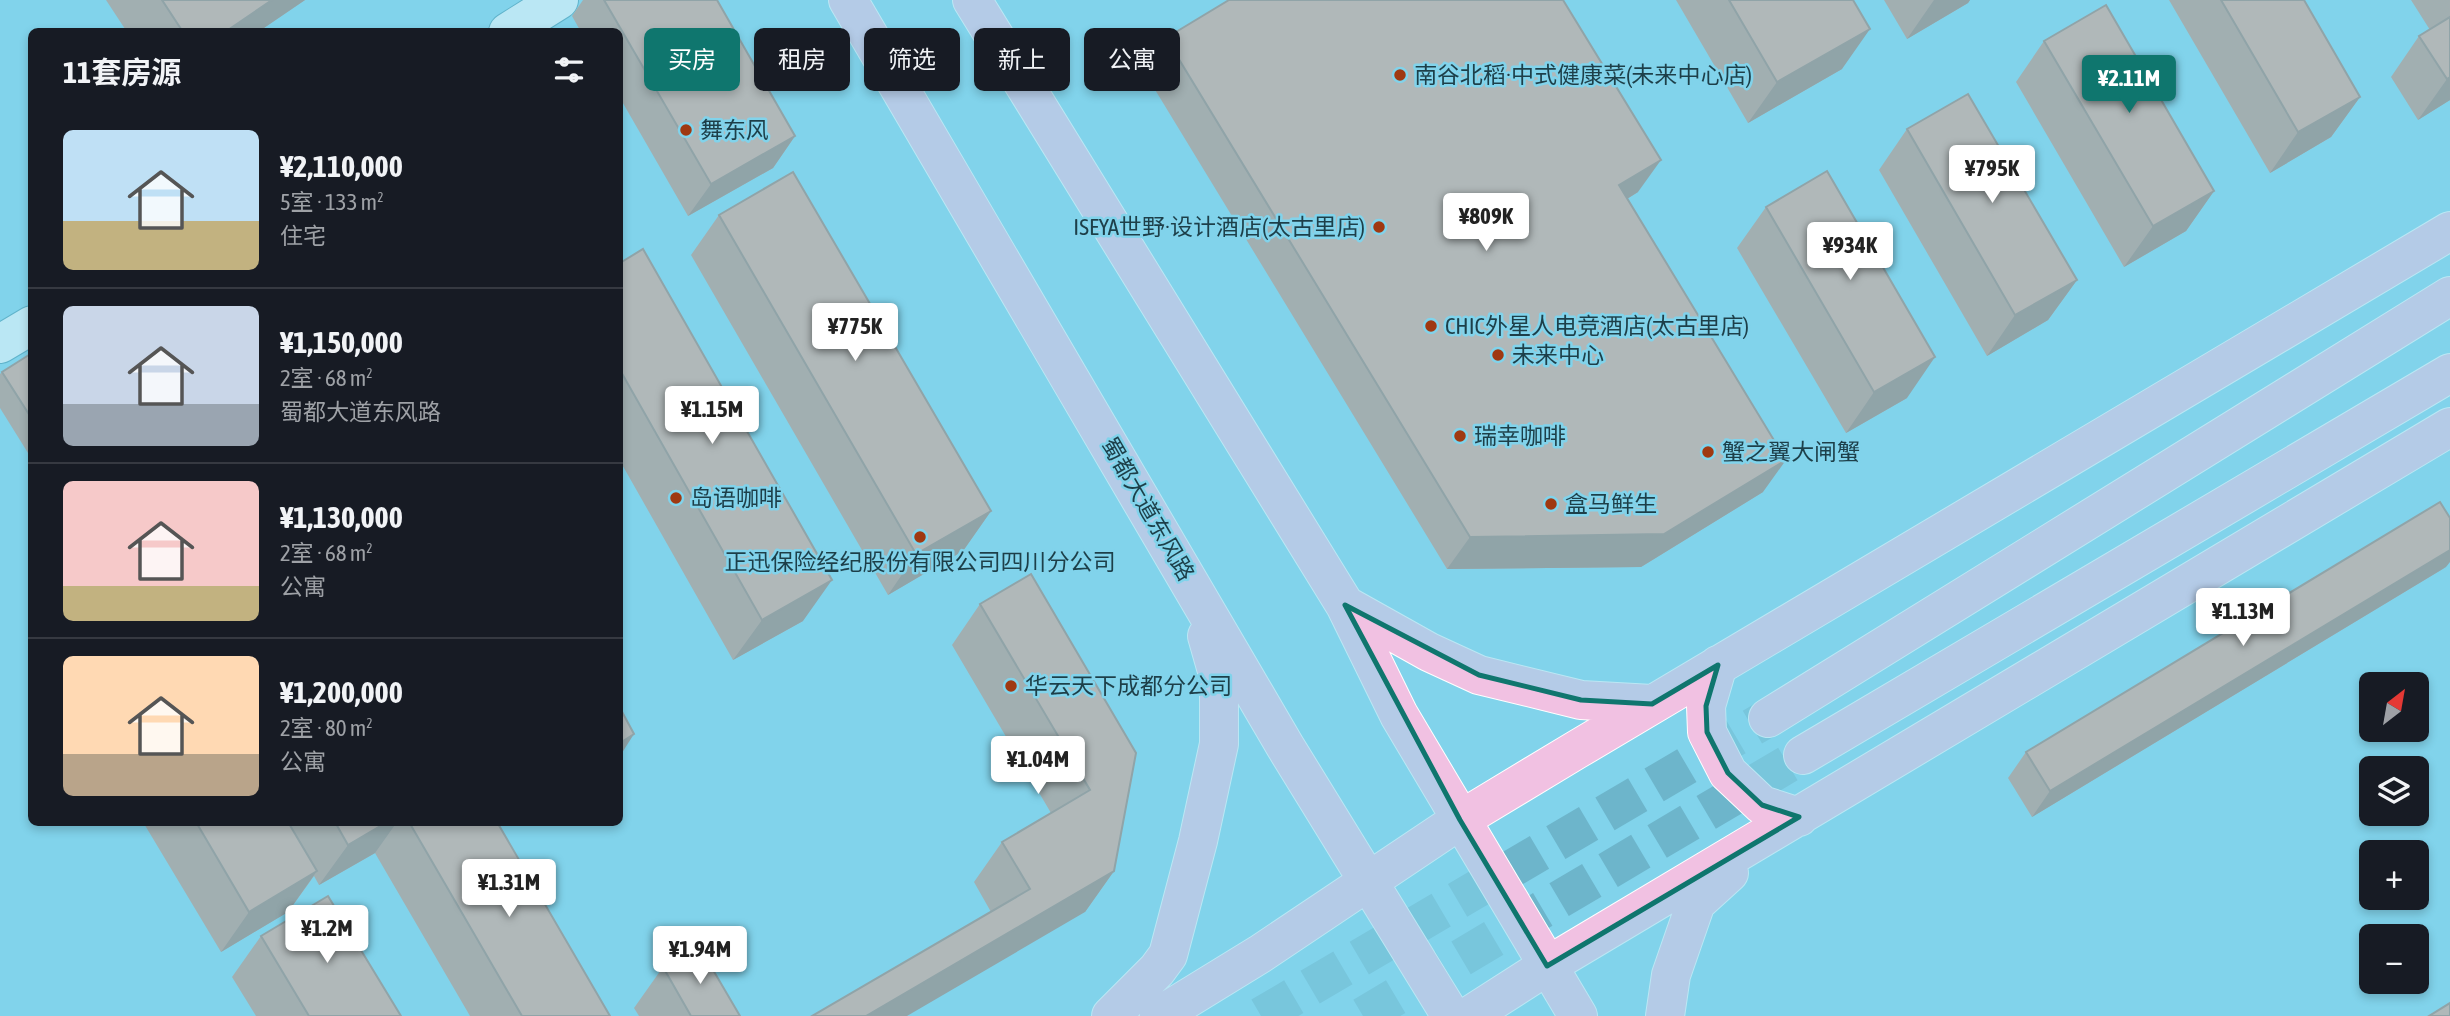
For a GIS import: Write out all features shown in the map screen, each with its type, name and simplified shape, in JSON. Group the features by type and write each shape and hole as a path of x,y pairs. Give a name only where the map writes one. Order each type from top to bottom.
{"main road":[{"name":"蜀都大道东风路","path":"848,0 1285,746 1451,1016"},
{"path":"972,0 1345,605 1399,715 1578,1016"},
{"path":"1159,1016 1260,954 1461,820 2450,231"},
{"path":"1768,718 2450,296"},
{"path":"1803,755 2450,373"},
{"path":"1469,1016 1547,966 2450,426"},
{"path":"1111,1016 1157,970 1168,955 1198,841 1219,744 1219,678 1186,575"},
{"path":"1345,605 1429,652 1479,675 1581,700 1652,704"},
{"path":"1718,665 1706,706 1707,732 1728,773 1786,825"},
{"path":"1665,1016 1671,975 1696,903 1786,825"}],"street":[{"path":"514,28 559,0"},
{"path":"0,345 28,328"}],"highlighted area":[{"path":"1345,605 1479,675 1581,700 1652,704 1718,665 1706,706 1707,732 1728,773 1762,805 1799,817 1547,966 1460,820"}],"building":[{"path":"162,0 272,0 231,28 180,28"},
{"path":"604,0 717,0 733,28 644,28 644,69 623,33 623,28 620,28"},
{"name":"未来中心","path":"1229,0 1563,0 1661,160 1619,185 1786,460 1664,534 1470,537 1180,61 1180,30"},
{"path":"1729,0 1853,0 1870,29 1777,82"},
{"path":"2221,0 2304,0 2360,97 2298,132"},
{"path":"2106,5 2214,191 2153,226 2044,41"},
{"path":"2450,17 2450,77 2447,79 2419,36"},
{"path":"740,40 754,65 754,91 769,91 795,136 711,184 657,91 740,91"},
{"path":"1968,94 2077,280 2015,315 1907,129"},
{"path":"1827,171 1935,357 1874,392 1766,207"},
{"path":"793,172 991,511 916,554 719,215"},
{"path":"643,249 832,580 762,620 623,375 623,261"},
{"path":"28,356 28,413 2,372"},
{"path":"2440,502 2450,518 2450,550 2050,791 2026,752"},
{"path":"1031,574 1136,753 1114,871 866,1016 812,1016 1030,889 1002,842 1090,790 980,604"},
{"path":"623,714 634,734 623,741"},
{"path":"198,826 290,826 317,871 249,912"},
{"path":"337,826 380,826 348,845"},
{"path":"411,826 499,826 610,1016 522,1016"},
{"path":"328,896 401,1016 309,1016 261,936"},
{"path":"699,946 740,1016 691,1016 663,967"},
{"path":"2450,1003 2450,1016 2429,1016"}],"tunnel":[{"path":"1261,1016 1768,718"},
{"path":"1363,1016 1803,755"}],"place":[{"name":"南谷北稻·中式健康菜(未来中心店)","path":"1400,75"},
{"name":"舞东风","path":"686,130"},
{"name":"ISEYA世野·设计酒店(太古里店)","path":"1379,227"},
{"name":"CHIC外星人电竞酒店(太古里店)","path":"1431,326"},
{"name":"未来中心","path":"1498,355"},
{"name":"瑞幸咖啡","path":"1460,436"},
{"name":"蟹之翼大闸蟹","path":"1708,452"},
{"name":"岛语咖啡","path":"676,498"},
{"name":"盒马鲜生","path":"1551,504"},
{"name":"正迅保险经纪股份有限公司四川分公司","path":"920,537"},
{"name":"华云天下成都分公司","path":"1011,686"}]}
